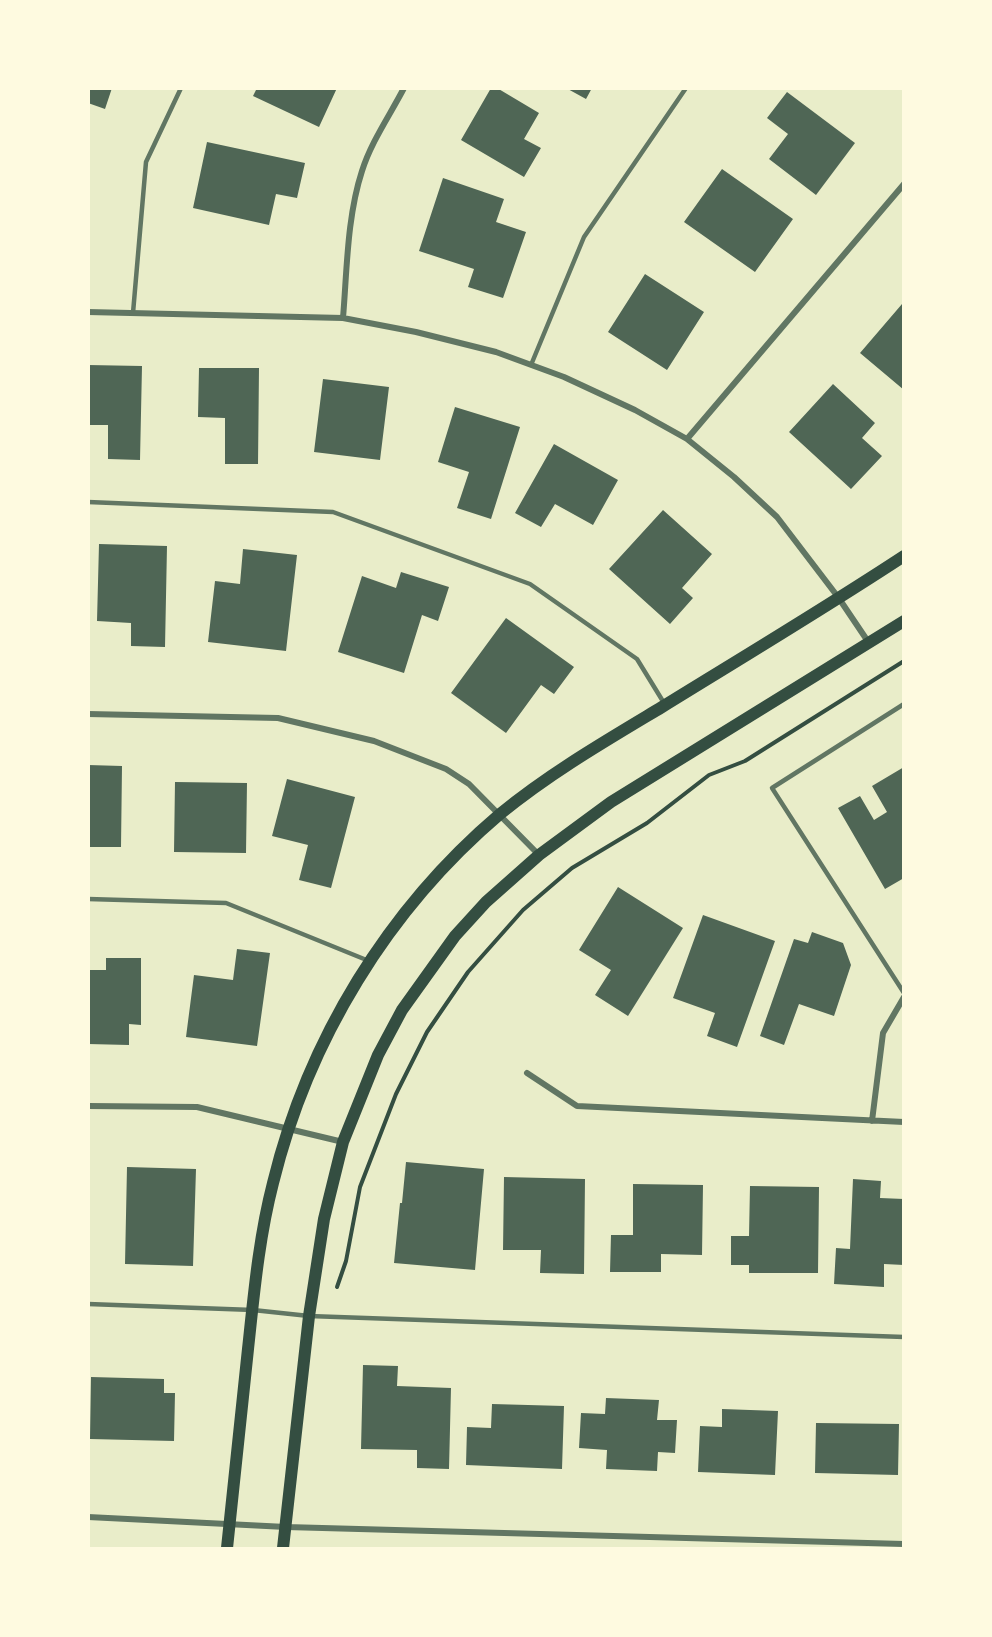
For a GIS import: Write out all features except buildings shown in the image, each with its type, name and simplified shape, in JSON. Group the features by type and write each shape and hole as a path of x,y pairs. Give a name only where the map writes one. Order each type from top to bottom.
{"main road":[{"path":"227,1548 253,1310 264,1225 272,1187 289,1128 316,1057 334,1020 369,961 433,880 501,814 533,790 665,705 903,556"},
{"path":"283,1548 309,1316 324,1219 343,1142 378,1055 402,1010 455,936 486,902 538,855 611,802 903,621"}],"street":[{"path":"343,318 352,218 362,171 404,88"},
{"path":"687,439 903,184"},
{"path":"88,312 343,318 416,332 496,352 564,377 635,410 687,439 734,477 777,517 838,597 869,643"},
{"path":"88,714 278,718 374,741 446,769 469,784 501,814 538,855"},
{"path":"872,1121 883,1033 903,995"},
{"path":"526,1072 577,1106 903,1122"},
{"path":"88,1106 197,1107 343,1142"},
{"path":"88,1517 286,1527 903,1544"}],"lane":[{"path":"133,313 147,162 181,88"},
{"path":"531,365 584,237 686,88"},
{"path":"88,502 333,512 530,584 637,659 665,705"},
{"path":"903,704 772,788 903,995"},
{"path":"88,899 226,903 369,961"},
{"path":"88,1304 253,1310 309,1316 903,1337"}],"path":[{"path":"327,1316 346,1261 360,1188 396,1094 427,1032 468,972 523,910 572,868 647,823 709,775 745,761 903,661"}]}
